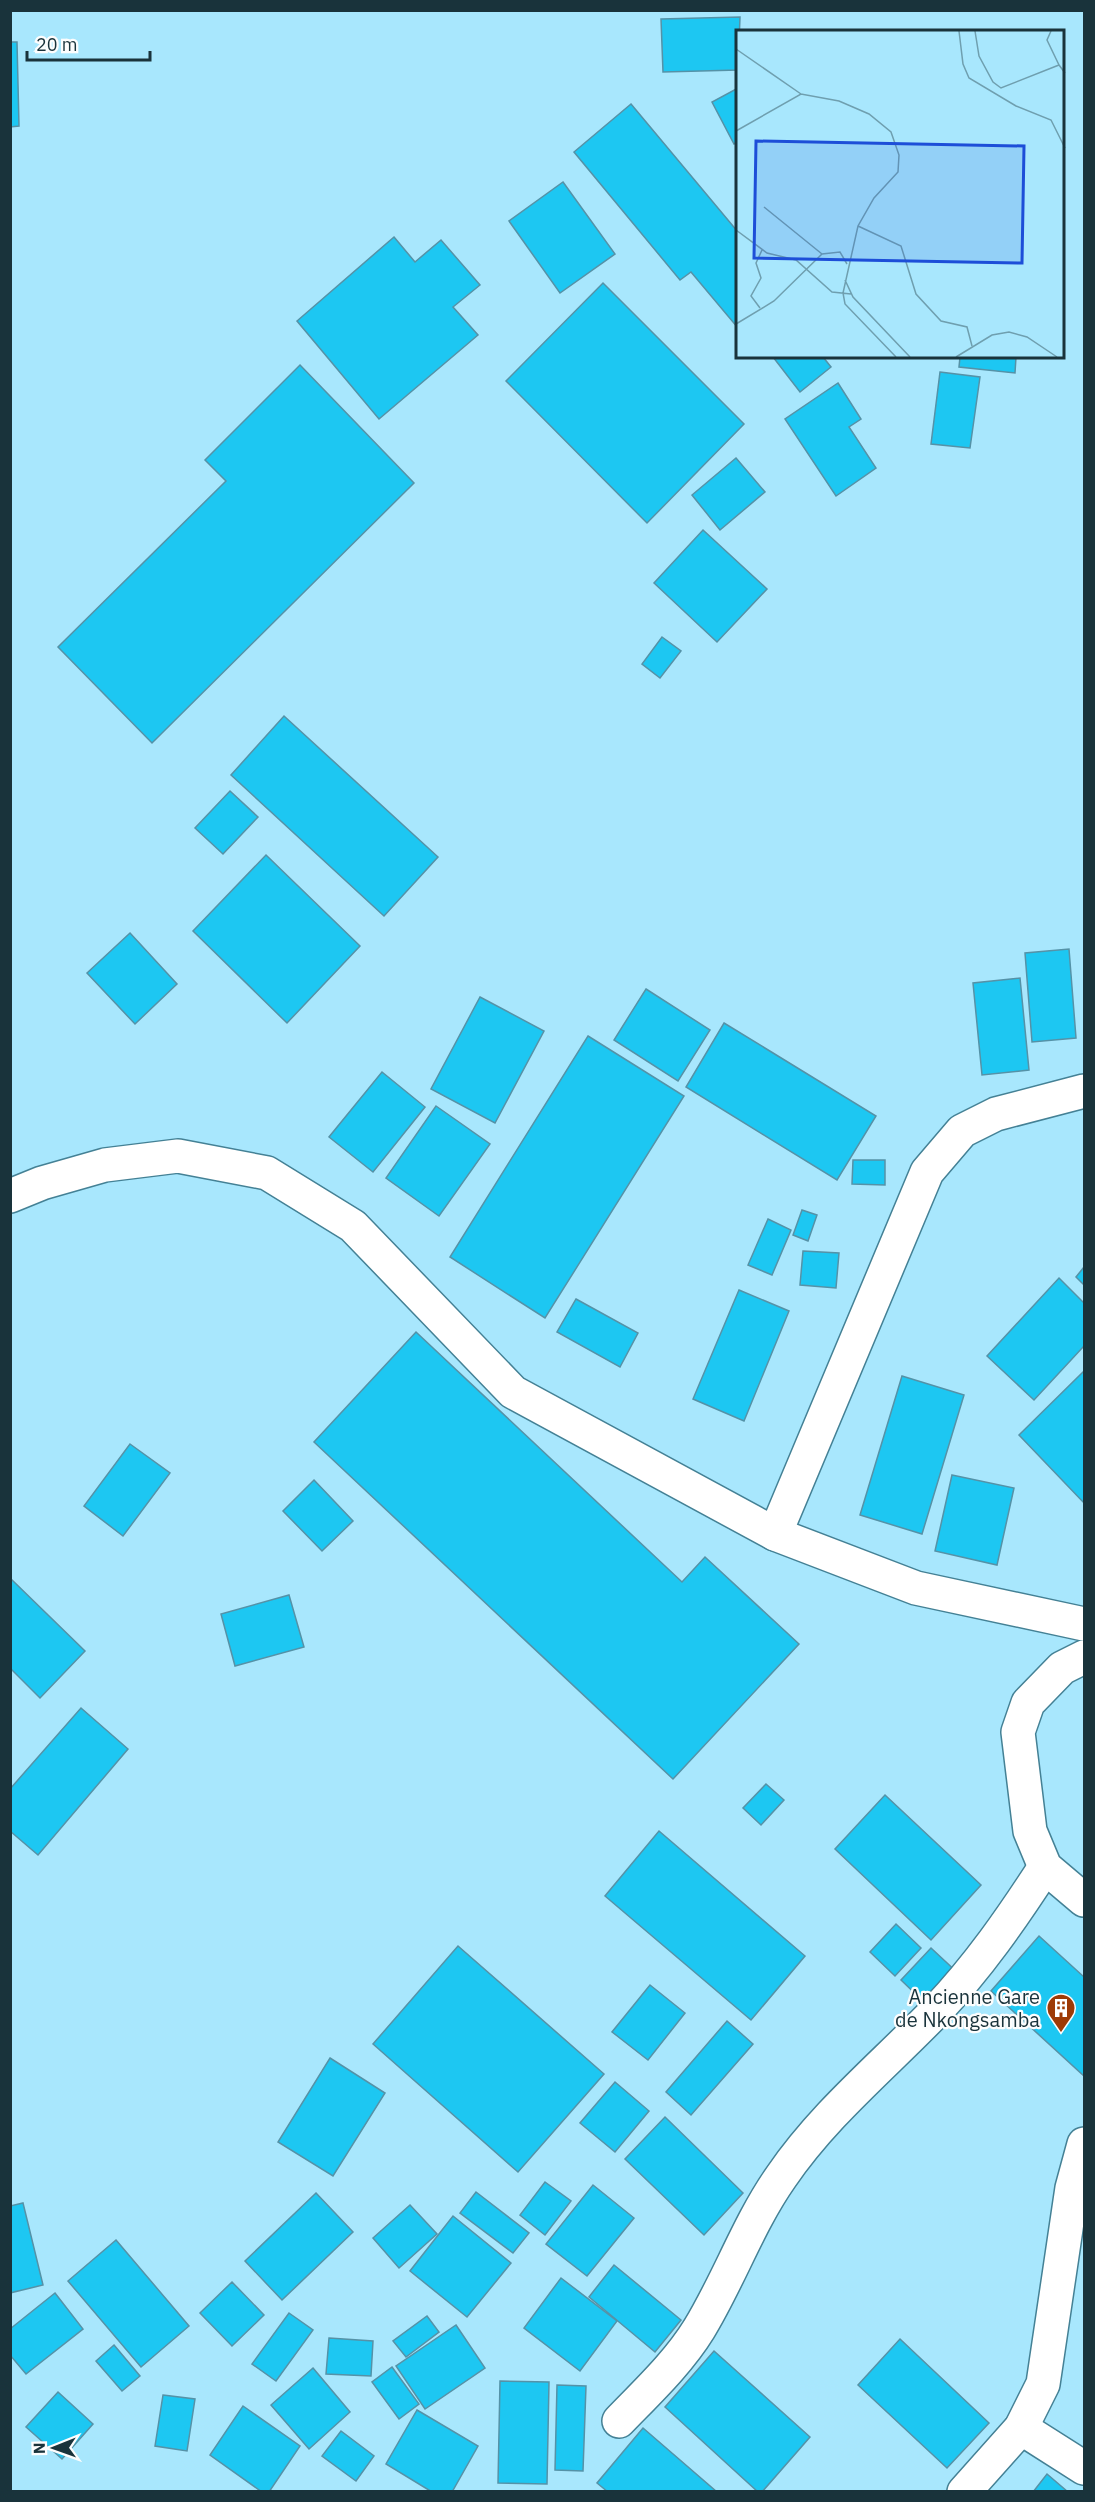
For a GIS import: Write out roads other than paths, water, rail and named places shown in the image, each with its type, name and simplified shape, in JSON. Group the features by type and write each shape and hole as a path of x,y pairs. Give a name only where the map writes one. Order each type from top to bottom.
{"street":[{"path":"775,1534 927,1172 962,1131 996,1114 1084,1091"},
{"path":"10,1196 42,1183 105,1166 178,1156 267,1173 353,1227 513,1392 775,1534 916,1588 1084,1624"},
{"path":"1084,1657 1062,1668 1028,1703 1018,1732 1030,1831 1046,1867 1084,1900"},
{"path":"619,2421 665,2373 699,2329 781,2177 832,2114 936,2011 995,1942 1046,1867"},
{"path":"964,2492 1021,2428 1043,2384 1072,2188 1084,2144"},
{"path":"1021,2428 1084,2468"}],"place":[{"name":"Ancienne Gare de Nkongsamba","path":"1061,2034"}]}
